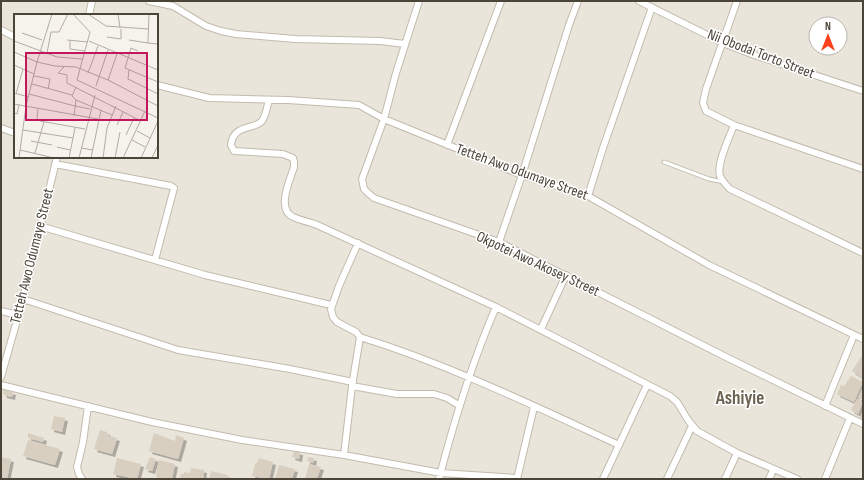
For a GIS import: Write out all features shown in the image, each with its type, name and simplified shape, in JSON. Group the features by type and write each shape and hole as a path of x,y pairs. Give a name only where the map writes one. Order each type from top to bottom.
{"street":[{"path":"89,14 92,1"},
{"path":"149,1 173,6 206,26 236,34 295,39 368,40 405,44"},
{"name":"Okpotei Awo Akosey Street","path":"419,1 405,44 384,120 362,179 364,189 368,193 374,198 403,209 499,242 726,357 863,424"},
{"path":"447,144 501,1"},
{"path":"499,242 578,1"},
{"name":"Nii Obodai Torto Street","path":"639,1 723,43 754,55 863,91"},
{"path":"737,1 706,89 704,103 706,111 734,124 863,170"},
{"path":"588,196 602,148 652,7"},
{"path":"1,30 14,36"},
{"name":"Tetteh Awo Odumaye Street","path":"158,85 209,98 359,106 367,109 384,120 522,175 588,196 709,265 863,339"},
{"path":"269,100 263,119 260,123 244,128 234,135 231,141 232,148 234,151 283,154 293,158 294,167 284,200 284,207 292,216 315,224 358,243 496,307 670,396 677,402 692,426 706,437 773,470 797,479"},
{"path":"734,124 720,163 720,176 730,189 863,253"},
{"path":"1,128 14,133"},
{"name":"Tetteh Awo Odumaye Street","path":"1,377 23,299 57,158"},
{"path":"55,164 174,188 155,260"},
{"path":"40,226 205,275 331,305"},
{"path":"358,243 331,305 331,314 337,322 356,332 360,337 469,377 619,445"},
{"path":"541,329 566,275"},
{"path":"23,299 178,350 290,369 397,394 434,394 447,398 460,406"},
{"path":"440,476 469,377 485,331 496,307"},
{"path":"1,311 18,315"},
{"path":"825,406 854,335"},
{"path":"344,455 360,337"},
{"path":"1,385 152,422 242,440 344,455 440,476 517,479 534,407"},
{"path":"603,479 647,385"},
{"path":"82,479 77,467 88,406"},
{"path":"825,479 850,418"},
{"path":"667,479 692,426"},
{"path":"725,479 737,453"},
{"path":"769,479 773,470"}],"lane":[{"path":"664,162 709,179 724,182"}],"shaded area":[{"path":"1,1 863,1 863,479 1,479"}],"building":[{"path":"863,354 863,378 852,371"},
{"path":"851,376 863,382 854,402 837,394 841,385 844,386"},
{"path":"863,387 863,400 858,398"},
{"path":"3,390 13,392 12,397 4,395"},
{"path":"857,399 863,402 858,414 851,410"},
{"path":"863,411 863,419 860,418"},
{"path":"54,416 65,418 62,432 51,429"},
{"path":"100,430 107,432 109,436 117,438 112,454 94,449"},
{"path":"28,433 44,438 43,442 28,438"},
{"path":"154,433 175,441 176,435 184,438 178,459 149,451"},
{"path":"28,440 60,449 55,465 23,456"},
{"path":"294,451 300,452 299,459 292,457"},
{"path":"1,457 11,459 7,479 1,479"},
{"path":"150,457 156,459 152,471 145,469"},
{"path":"308,457 314,458 313,463 307,461"},
{"path":"117,458 141,464 137,479 113,474"},
{"path":"259,458 273,462 269,479 252,476 255,464"},
{"path":"159,460 175,464 172,479 157,479 156,474"},
{"path":"309,464 321,467 317,479 305,479"},
{"path":"279,465 295,469 292,479 275,479"},
{"path":"191,468 204,470 203,479 180,479 181,474 184,474 184,472 190,473"},
{"path":"211,471 228,475 227,479 209,479"}],"district":[{"name":"Ashiyie","path":"740,398"}]}
